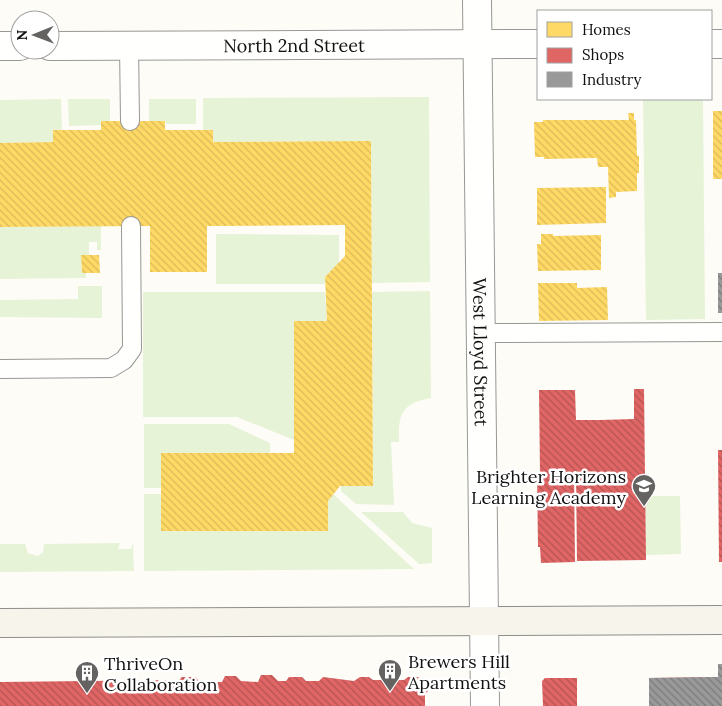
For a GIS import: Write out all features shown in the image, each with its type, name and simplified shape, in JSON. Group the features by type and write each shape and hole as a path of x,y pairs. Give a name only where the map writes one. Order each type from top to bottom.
{"main road":[{"path":"0,623 722,620"}],"street":[{"name":"West Lloyd Street","path":"477,0 485,706"},
{"name":"North 2nd Street","path":"60,46 537,44"}],"lane":[{"path":"129,45 130,121"},
{"path":"0,369 111,368 124,360 132,349 131,226"},
{"path":"481,333 722,332"}],"green space":[{"path":"429,97 430,282 372,283 371,141 213,142 213,130 203,130 203,98"},
{"path":"61,99 62,130 53,130 53,142 0,143 0,100"},
{"path":"68,99 110,99 110,121 101,121 101,125 69,126"},
{"path":"149,99 196,99 196,124 166,124 165,121 149,121"},
{"path":"643,100 703,100 705,319 646,320"},
{"path":"101,226 101,250 97,250 97,242 89,242 89,255 81,255 82,273 86,273 86,278 0,279 0,227"},
{"path":"216,234 339,235 339,263 325,277 325,284 216,284"},
{"path":"78,286 102,286 102,318 0,317 0,300 78,299"},
{"path":"430,291 431,398 414,403 404,411 401,417 399,442 391,442 394,505 356,504 341,491 341,486 373,485 372,292"},
{"path":"143,292 325,292 327,321 294,322 294,440 237,417 143,417"},
{"path":"144,424 229,424 270,443 270,453 161,453 161,488 144,488"},
{"path":"144,494 161,494 161,531 327,531 328,501 333,494 414,569 144,571"},
{"path":"645,496 680,496 681,554 646,555"},
{"path":"361,512 403,512 412,523 432,528 432,563 419,564"},
{"path":"120,543 118,549 131,549 133,543 134,571 0,572 0,544 25,544 28,553 38,556 43,552 44,544"}],"building: Homes":[{"path":"713,111 722,111 722,179 713,179"},
{"path":"628,113 634,113 634,120 636,120 637,156 639,156 637,191 616,192 616,197 609,198 608,167 598,167 597,158 544,159 544,157 535,157 534,122 543,122 543,120 629,120"},
{"path":"101,121 165,121 165,130 213,130 213,142 371,141 373,486 340,486 328,501 328,531 161,531 161,453 294,453 294,321 327,321 325,277 345,256 345,225 207,226 207,272 150,272 150,226 0,227 0,143 53,142 53,130 101,130"},
{"path":"606,187 606,223 537,225 537,188"},
{"path":"541,234 553,234 553,236 601,235 601,270 538,271 537,244 541,244"},
{"path":"81,255 99,255 100,273 82,273"},
{"path":"538,283 577,283 577,288 607,287 608,320 539,321"}],"building: Shops":[{"path":"634,389 644,389 646,560 577,561 576,471 574,471 575,562 541,563 540,547 538,547 537,472 540,472 539,390 575,390 576,420 600,420 634,419"},
{"path":"718,450 722,450 722,562 719,562"},
{"path":"261,675 272,675 278,681 286,681 289,677 302,677 306,681 319,681 323,677 354,681 360,677 369,677 373,680 404,680 408,677 418,677 428,682 428,691 425,694 425,706 0,706 0,682 174,680 177,682 182,677 196,677 199,682 222,682 225,676 236,676 241,681 258,682"},
{"path":"722,677 722,706 649,706 649,678"},
{"path":"545,678 577,678 577,706 543,706 542,681"}],"building: Industry":[{"path":"718,273 722,273 722,313 718,313"},
{"path":"718,664 722,664 722,706 649,706 649,678 718,677"}],"place":[{"name":"Brighter Horizons Learning Academy","path":"644,507"},
{"name":"Brewers Hill Apartments","path":"390,692"},
{"name":"ThriveOn Collaboration","path":"87,694"}]}
